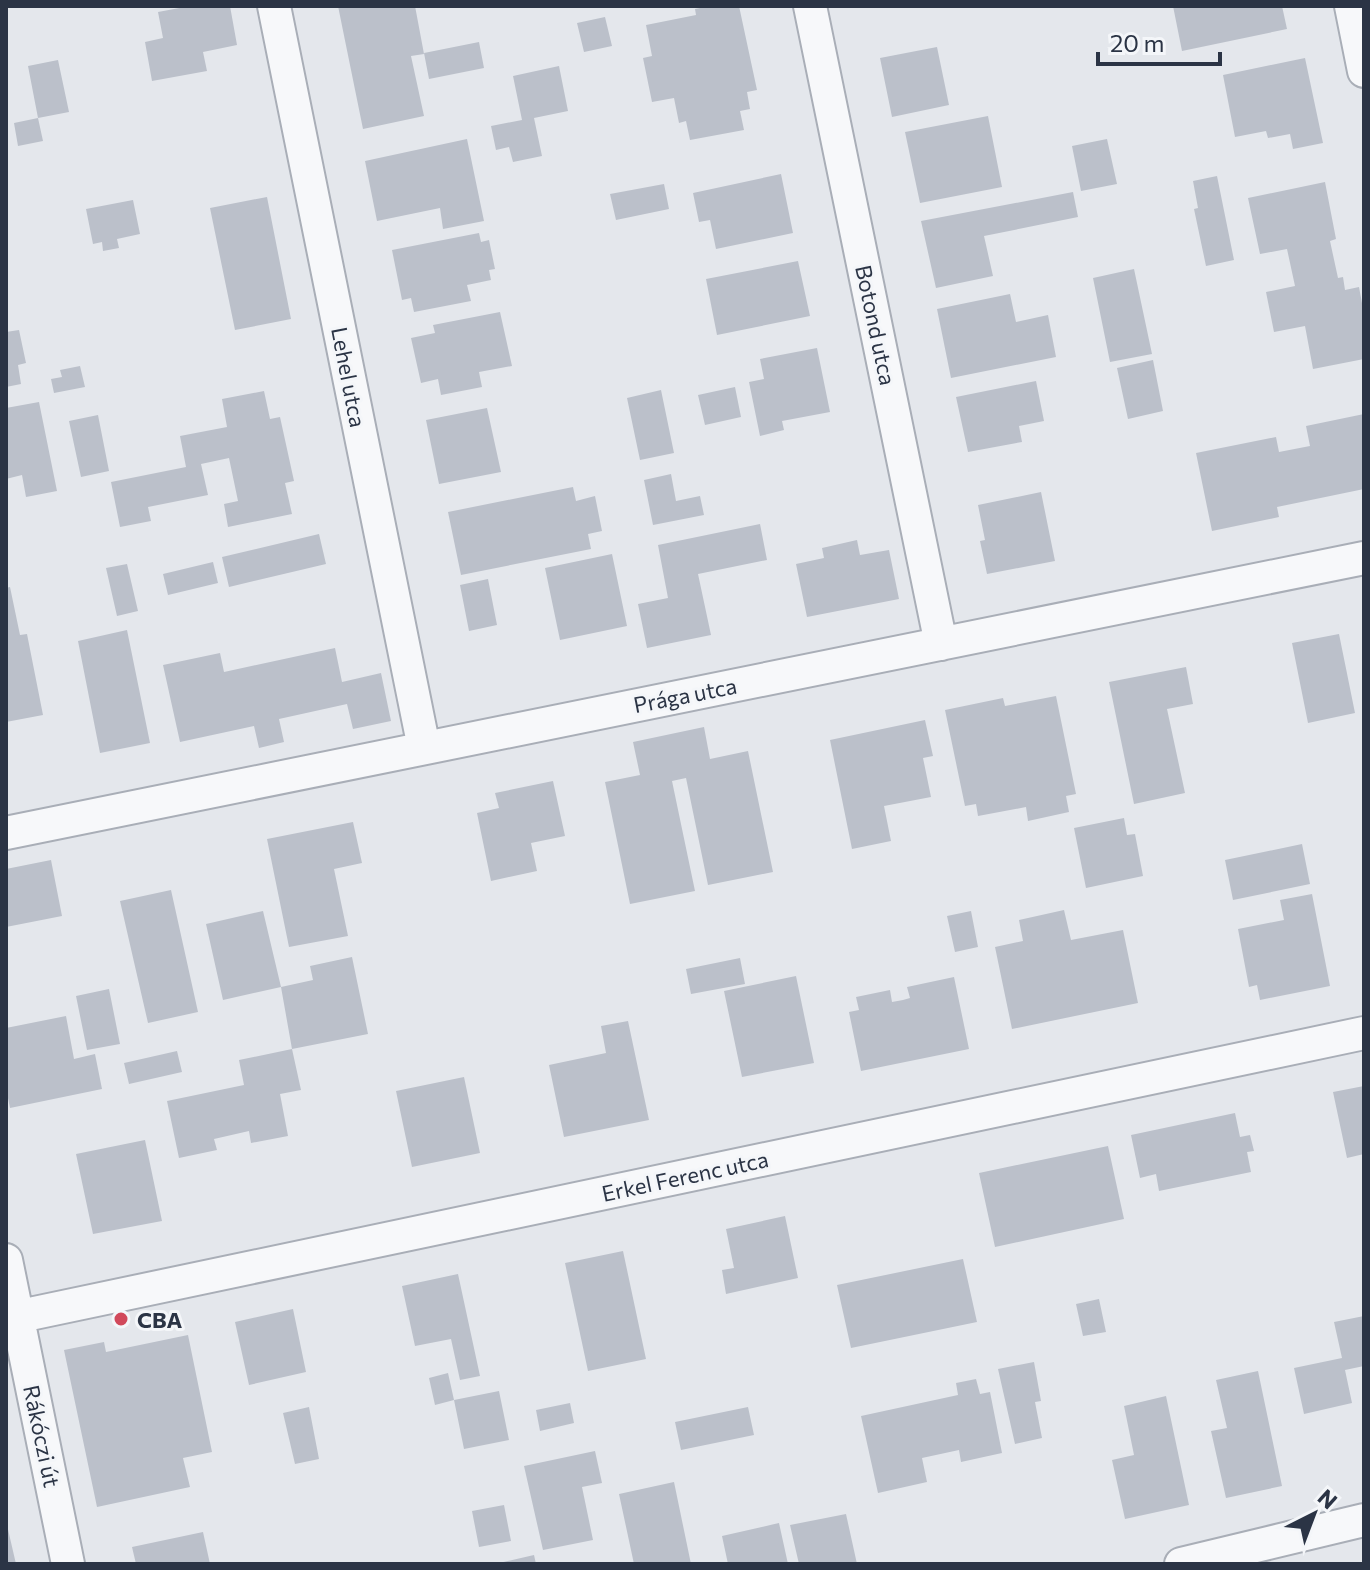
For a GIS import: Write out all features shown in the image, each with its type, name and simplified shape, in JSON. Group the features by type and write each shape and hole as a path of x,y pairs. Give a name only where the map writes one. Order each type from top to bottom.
{"street":[{"name":"Lehel utca","path":"274,6 424,748"},
{"name":"Botond utca","path":"810,6 941,644"},
{"path":"1351,6 1364,71"},
{"name":"Prága utca","path":"6,833 1364,558"},
{"name":"Erkel Ferenc utca","path":"12,1318 1364,1033"},
{"name":"Rákóczi út","path":"6,1260 12,1318 68,1564"},
{"path":"1181,1564 1364,1520"}],"building":[{"path":"190,6 230,6 237,45 203,52 207,71 152,81 145,42 163,38 158,12"},
{"path":"338,6 415,6 424,54 411,56 424,116 363,129"},
{"path":"739,6 757,90 747,92 750,109 740,111 744,130 690,140 686,121 679,123 674,98 652,102 643,58 652,56 646,25 696,15 695,9"},
{"path":"1173,6 1282,6 1287,29 1182,51"},
{"path":"605,17 612,46 584,52 577,23"},
{"path":"479,42 484,68 429,79 424,53"},
{"path":"937,47 949,105 892,117 880,58"},
{"path":"1305,58 1323,143 1293,149 1290,134 1268,138 1266,131 1235,137 1223,75"},
{"path":"58,60 69,112 38,118 28,66"},
{"path":"559,66 568,111 534,118 542,156 513,162 509,147 496,150 491,126 522,120 513,76"},
{"path":"988,116 1002,187 920,203 905,132"},
{"path":"38,118 43,141 18,146 14,123"},
{"path":"467,139 484,221 443,229 440,208 377,221 365,161"},
{"path":"1107,139 1117,184 1081,191 1072,146"},
{"path":"781,174 793,233 716,249 710,220 699,222 693,193"},
{"path":"1217,176 1234,260 1206,266 1194,209 1198,208 1193,181"},
{"path":"1325,182 1336,239 1330,241 1338,278 1343,277 1345,290 1359,287 1364,314 1364,359 1313,369 1305,326 1274,332 1266,292 1295,286 1287,249 1260,254 1248,198"},
{"path":"664,184 669,209 616,220 610,194"},
{"path":"1073,192 1078,217 984,236 993,276 936,288 921,221"},
{"path":"267,197 291,319 235,330 210,208"},
{"path":"133,200 140,234 117,239 119,248 103,251 102,242 93,244 86,209"},
{"path":"479,233 481,242 489,240 495,269 489,270 491,280 467,285 471,301 414,312 411,298 402,300 392,250"},
{"path":"798,261 810,316 717,335 706,279"},
{"path":"1134,269 1152,354 1110,362 1093,278"},
{"path":"1010,294 1016,322 1048,315 1056,357 951,378 937,309"},
{"path":"500,312 512,366 479,372 482,387 441,395 438,379 421,383 411,338 435,333 433,325"},
{"path":"19,330 26,363 18,365 21,384 6,387 6,332"},
{"path":"817,348 830,412 782,421 784,430 760,436 749,382 764,379 760,359"},
{"path":"1153,360 1163,411 1128,419 1117,368"},
{"path":"80,366 85,387 54,393 51,379 62,377 60,370"},
{"path":"1036,381 1044,421 1019,426 1022,442 968,452 956,397"},
{"path":"735,387 741,417 705,425 698,395"},
{"path":"661,390 674,453 640,460 627,398"},
{"path":"264,391 270,419 280,417 294,481 285,483 292,514 228,527 224,504 238,501 229,458 201,464 208,495 148,507 151,521 120,527 111,482 186,467 180,436 227,427 222,399"},
{"path":"39,402 57,491 26,497 22,475 6,479 6,408"},
{"path":"487,408 501,472 439,484 426,420"},
{"path":"1364,414 1364,489 1277,507 1279,517 1212,531 1196,453 1276,437 1279,452 1310,446 1306,426"},
{"path":"98,415 109,471 81,477 69,421"},
{"path":"671,474 676,501 700,496 704,515 653,525 644,480"},
{"path":"573,487 576,501 595,496 602,531 588,534 591,549 461,575 448,512"},
{"path":"1041,492 1055,561 987,574 980,541 985,540 978,505"},
{"path":"760,524 767,560 698,574 711,635 647,648 638,604 668,598 658,545"},
{"path":"319,534 326,564 229,587 222,557"},
{"path":"857,540 860,555 889,550 899,599 807,617 796,564 824,558 822,548"},
{"path":"612,554 627,626 560,640 545,568"},
{"path":"213,562 218,583 168,595 163,574"},
{"path":"127,564 138,611 117,616 106,568"},
{"path":"488,579 497,625 469,631 460,585"},
{"path":"10,587 20,635 27,634 43,715 6,722 6,588"},
{"path":"127,630 150,743 100,753 78,641"},
{"path":"1339,634 1355,713 1308,723 1292,643"},
{"path":"335,648 342,682 381,673 391,721 353,729 347,704 279,719 284,742 259,748 254,726 180,742 163,665 220,653 224,672"},
{"path":"1186,667 1193,704 1167,709 1185,793 1134,804 1109,682"},
{"path":"1056,696 1076,794 1066,796 1069,812 1028,821 1026,807 978,816 976,804 965,806 945,710 1003,698 1005,706"},
{"path":"925,720 933,756 923,758 931,797 884,806 891,841 852,849 830,740"},
{"path":"704,727 710,759 748,751 773,872 708,885 686,778 672,781 695,891 630,904 605,782 640,775 633,742"},
{"path":"553,781 565,836 531,843 537,871 491,881 477,813 499,808 495,793"},
{"path":"1124,818 1127,835 1135,834 1143,876 1086,888 1074,828"},
{"path":"353,822 362,863 334,869 348,936 289,947 267,839"},
{"path":"1302,844 1310,884 1233,900 1225,860"},
{"path":"51,860 62,916 6,927 6,869"},
{"path":"171,890 198,1012 148,1023 120,901"},
{"path":"1312,894 1330,986 1260,1000 1257,985 1249,987 1238,929 1284,920 1280,900"},
{"path":"1064,910 1071,940 1123,930 1138,1003 1012,1029 995,947 1023,941 1019,920"},
{"path":"263,911 281,987 223,1000 206,924"},
{"path":"971,911 978,947 955,952 947,916"},
{"path":"352,957 368,1034 292,1049 281,987 313,980 310,966"},
{"path":"740,958 745,984 691,994 686,969"},
{"path":"796,976 814,1063 742,1077 724,991"},
{"path":"954,977 969,1049 861,1071 849,1012 859,1010 856,997 890,990 892,1002 903,1000 910,998 907,987"},
{"path":"109,989 120,1044 87,1050 76,996"},
{"path":"66,1016 74,1059 95,1054 102,1089 10,1108 6,1088 6,1028"},
{"path":"628,1021 649,1120 564,1137 549,1065 606,1053 601,1026"},
{"path":"292,1049 301,1090 280,1094 288,1136 251,1143 249,1131 214,1139 217,1150 179,1158 167,1101 244,1085 239,1060"},
{"path":"177,1051 182,1072 129,1084 124,1063"},
{"path":"464,1077 480,1153 412,1167 396,1091"},
{"path":"1364,1086 1364,1154 1347,1158 1333,1092"},
{"path":"1235,1113 1240,1137 1250,1135 1254,1151 1247,1152 1251,1172 1159,1191 1156,1174 1140,1178 1131,1135"},
{"path":"145,1140 162,1221 93,1234 76,1154"},
{"path":"1108,1146 1124,1219 995,1247 979,1173"},
{"path":"785,1216 798,1278 726,1294 722,1270 734,1268 726,1229"},
{"path":"623,1251 646,1359 588,1371 565,1263"},
{"path":"963,1259 977,1322 851,1348 837,1285"},
{"path":"458,1274 480,1376 460,1380 451,1339 415,1346 402,1286"},
{"path":"1099,1299 1106,1332 1083,1336 1076,1304"},
{"path":"293,1309 306,1372 249,1385 235,1322"},
{"path":"1364,1316 1364,1366 1345,1370 1352,1403 1304,1414 1294,1368 1342,1358 1334,1322"},
{"path":"188,1335 212,1452 183,1458 190,1487 97,1507 64,1350 104,1342 106,1352"},
{"path":"1034,1362 1041,1401 1035,1402 1042,1438 1015,1444 998,1369"},
{"path":"1258,1371 1282,1486 1226,1498 1211,1431 1227,1428 1216,1380"},
{"path":"448,1373 454,1400 435,1405 429,1378"},
{"path":"976,1379 980,1394 990,1392 1002,1453 961,1462 959,1450 922,1458 927,1482 878,1493 861,1416 958,1395 956,1383"},
{"path":"499,1391 509,1440 464,1449 454,1400"},
{"path":"1166,1396 1189,1505 1125,1519 1112,1460 1134,1455 1124,1406"},
{"path":"570,1403 574,1423 540,1431 536,1410"},
{"path":"309,1407 319,1459 295,1464 283,1413"},
{"path":"748,1407 754,1435 681,1450 675,1422"},
{"path":"595,1451 602,1483 582,1487 593,1540 543,1550 524,1466"},
{"path":"674,1482 691,1564 634,1564 619,1494"},
{"path":"504,1505 511,1541 479,1547 472,1511"},
{"path":"846,1514 857,1564 799,1564 790,1525"},
{"path":"779,1523 788,1564 728,1564 722,1536"},
{"path":"7,1525 16,1564 6,1564"},
{"path":"203,1532 210,1564 136,1564 132,1547"},
{"path":"534,1555 536,1564 499,1563"}],"place":[{"name":"CBA","path":"121,1319"}]}
